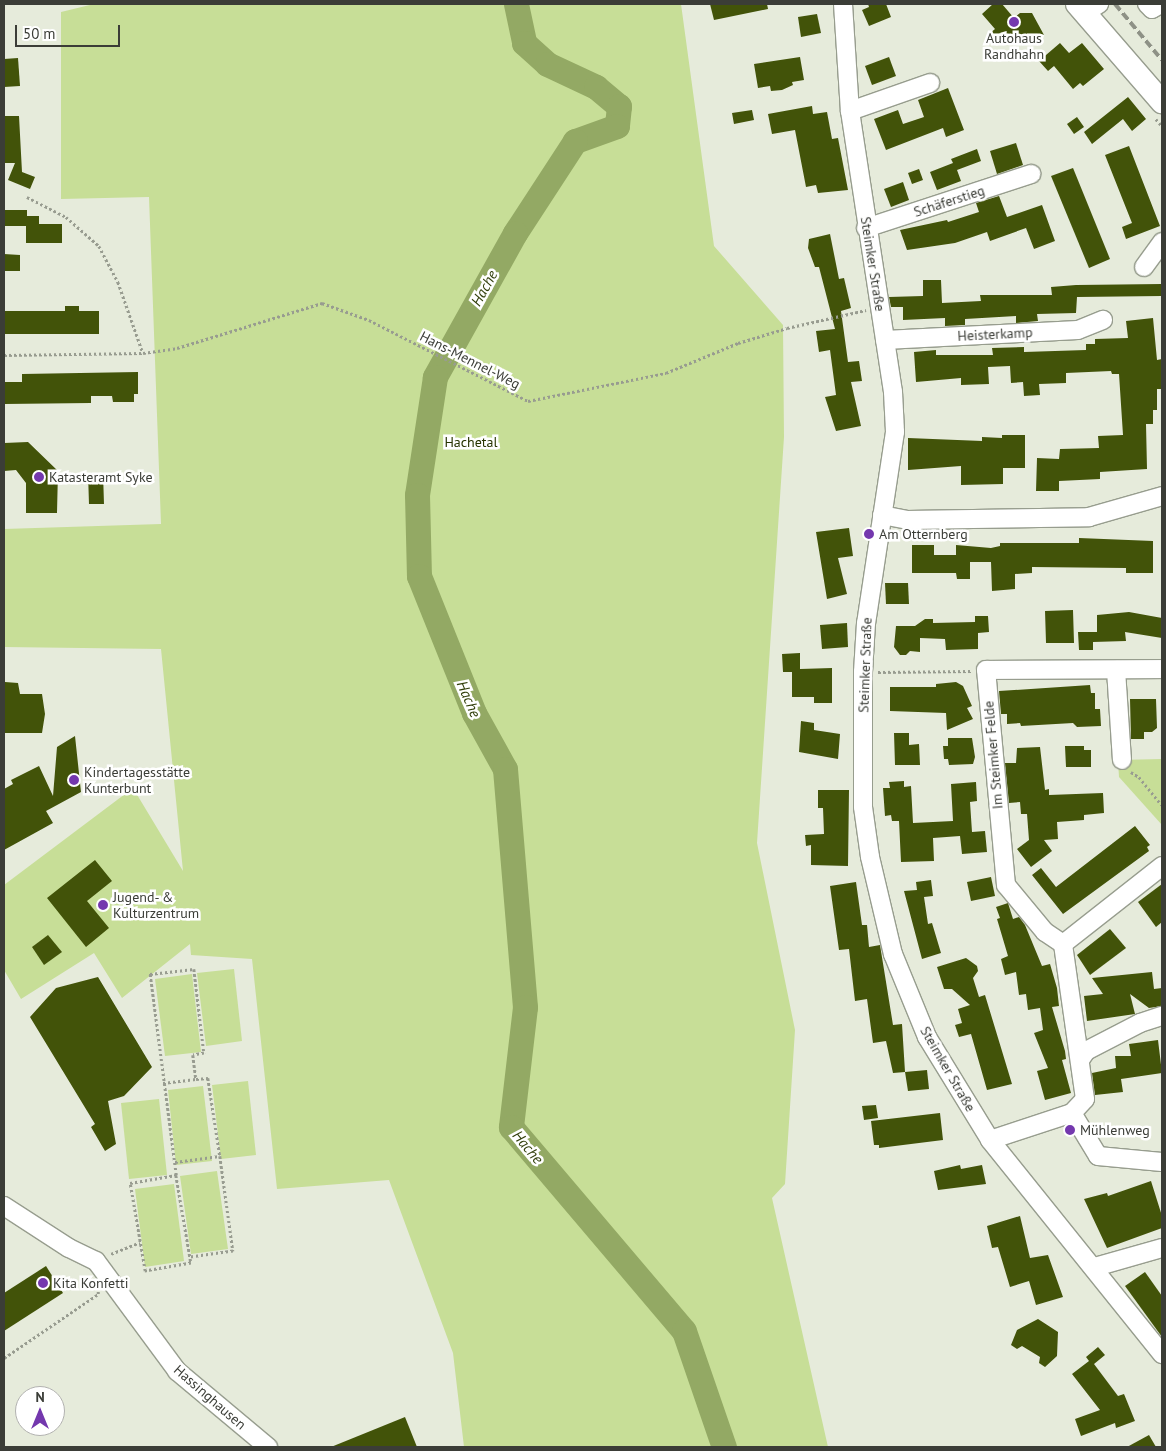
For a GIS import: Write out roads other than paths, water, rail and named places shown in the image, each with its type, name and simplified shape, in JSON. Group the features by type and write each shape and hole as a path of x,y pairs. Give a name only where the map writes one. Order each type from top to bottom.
{"main road":[{"path":"1087,7 1162,102"}],"street":[{"name":"Steimker Straße","path":"843,4 850,111 866,228 893,392 895,432 866,623 863,672 863,807 870,856 893,954 927,1037 990,1140 1095,1268 1162,1354"},
{"path":"1147,4 1152,9 1161,4"},
{"path":"850,111 930,84"},
{"name":"Schäferstieg","path":"866,228 1031,174"},
{"path":"1144,267 1162,242"},
{"name":"Heisterkamp","path":"885,340 1078,330 1103,320"},
{"path":"882,515 907,520 1089,517 1162,496"},
{"path":"1122,760 1116,670 1162,669"},
{"name":"Im Steimker Felde","path":"1063,944 1045,932 1006,885 986,670 1116,670"},
{"path":"990,1140 1072,1113 1085,1099 1063,944 1162,866"},
{"path":"1080,1060 1086,1051 1140,1023 1162,1016"},
{"path":"1072,1113 1098,1156 1162,1162"},
{"name":"Hassinghausen","path":"4,1206 69,1248 96,1261 177,1371 268,1447"},
{"path":"1095,1268 1162,1248"}],"waterway":[{"name":"Hache","path":"516,4 524,43 547,64 596,87 619,106 617,126 575,141 515,233 435,377 417,495 419,576 474,713 505,769 525,1007 511,1127 684,1331 724,1447"}],"railway":[{"path":"1115,4 1162,60"}],"place":[{"name":"Autohaus Randhahn","path":"1014,22"},
{"name":"Katasteramt Syke","path":"39,477"},
{"name":"Am Otternberg","path":"869,534"},
{"name":"Kindertagesstätte Kunterbunt","path":"74,780"},
{"name":"Jugend- & Kulturzentrum","path":"103,905"},
{"name":"Mühlenweg","path":"1070,1130"},
{"name":"Kita Konfetti","path":"43,1283"}],"park label":[{"name":"Hachetal","path":"471,442"}]}
